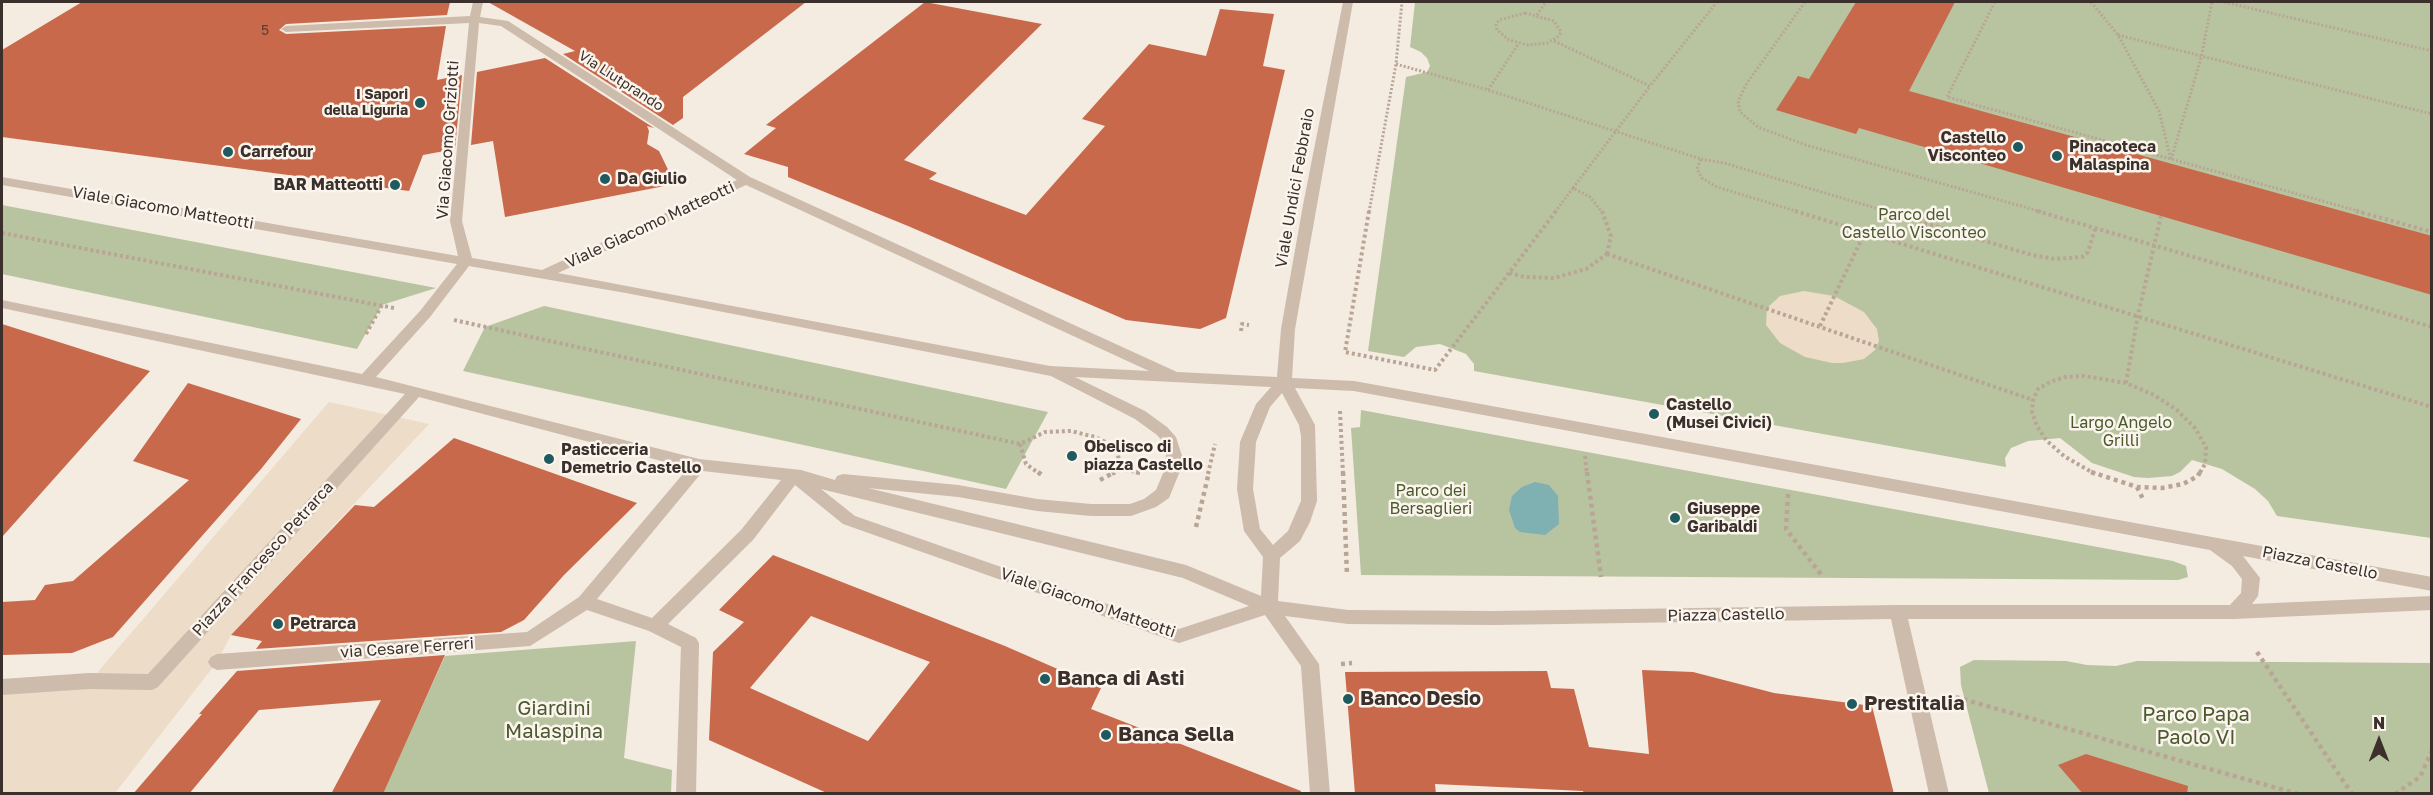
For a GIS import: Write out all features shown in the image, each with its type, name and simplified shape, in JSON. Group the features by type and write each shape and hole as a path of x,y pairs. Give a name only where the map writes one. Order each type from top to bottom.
{"street":[{"name":"Via Giacomo Griziotti","path":"466,261 456,221 478,2"},
{"name":"Viale Undici Febbraio","path":"1284,382 1288,329 1348,2"},
{"name":"Via Liutprando","path":"286,28 475,19 504,23 746,180"},
{"name":"Viale Giacomo Matteotti","path":"544,274 746,180 1181,379"},
{"name":"Viale Giacomo Matteotti","path":"2,181 544,274 1050,372 1284,382"},
{"path":"365,380 425,314 466,261"},
{"name":"Viale Giacomo Matteotti","path":"2,304 416,391 699,465 958,491 1037,505 1091,510 1131,510 1150,503 1163,494 1172,471 1174,456 1171,441 1162,431 1140,415 1050,372"},
{"name":"Piazza Castello","path":"1284,382 1353,386 2432,584"},
{"path":"1272,556 1294,536 1302,522 1308,501 1309,436 1306,425 1284,382 1264,404 1252,427 1248,442 1245,489 1252,531 1272,556 1269,607 1310,664 1320,794"},
{"name":"Piazza Francesco Petrarca","path":"2,687 90,681 152,681 416,391"},
{"name":"via Cesare Ferreri","path":"217,662 530,639 585,602 699,465"},
{"name":"Viale Giacomo Matteotti","path":"793,476 849,520 1179,636 1269,607"},
{"name":"Viale Giacomo Matteotti","path":"793,476 1186,572 1269,607"},
{"path":"655,626 747,535 793,476"},
{"name":"Piazza Castello","path":"2209,542 2238,561 2251,578 2249,596 2234,612"},
{"path":"585,602 655,626 690,643 686,794"},
{"name":"Piazza Castello","path":"1269,607 1348,617 1405,618 1898,612 2234,612 2432,603"},
{"path":"1898,612 1939,794"}],"path":[{"path":"1402,2 1396,64 1346,336 1345,352 1435,370 1716,2"},
{"path":"1537,15 1546,2"},
{"path":"1805,2 1747,83 1737,101 1737,106 1747,119 1758,127 1806,145 2010,202 2432,327"},
{"path":"1995,2 1947,97 2171,162 2432,232"},
{"path":"2091,2 2118,35 2159,111 2171,162"},
{"path":"2171,162 2201,56 2212,2"},
{"path":"2224,2 2432,51"},
{"path":"1515,14 1537,15 1554,21 1559,26 1561,32 1554,41 1538,45 1519,43 1501,35 1496,25 1499,20 1515,14"},
{"path":"2118,35 2432,114"},
{"path":"1554,41 1650,86"},
{"path":"1488,90 1519,43"},
{"path":"1396,64 1488,90 1701,159 2032,255 2055,259 2082,257 2092,242 2095,229"},
{"path":"1701,159 1697,169 1702,178 1717,187 2432,407"},
{"path":"1509,273 1525,277 1554,278 1586,269 1607,254 1611,236 1602,211 1590,196 1574,188"},
{"path":"2126,383 2138,315 2161,216"},
{"path":"1820,326 1865,232"},
{"path":"2,233 425,314 1020,444 1045,432 1071,431 1095,437 1116,447 1120,469"},
{"path":"1607,254 2033,400"},
{"path":"1240,331 1242,324 1249,325"},
{"path":"2084,376 2126,383 2154,395 2177,410 2195,428 2206,447 2205,464 2198,476 2183,484 2162,488 2137,487 2103,477 2064,456 2046,440 2032,412 2033,400 2038,390 2049,382 2065,377 2084,376"},
{"path":"1340,410 1347,574"},
{"path":"1020,444 1026,464 1040,474 1052,478"},
{"path":"1196,527 1215,444"},
{"path":"1584,452 1601,577"},
{"path":"1098,481 1120,469 1148,474"},
{"path":"2137,487 2143,499"},
{"path":"1788,490 1786,529 1823,577"},
{"path":"2257,652 2352,794"},
{"path":"1341,664 1352,663"},
{"path":"1914,690 1952,696 2298,794"},
{"path":"2395,794 2420,777 2432,751"}],"green space":[{"name":"Parco del Castello Visconteo","path":"1415,2 2431,2 2431,538 2277,516 2268,501 2255,489 2222,469 2192,460 2180,472 2172,476 2134,477 2092,463 2060,438 2028,441 2011,448 2005,458 2006,467 1474,371 1474,364 1466,354 1440,344 1416,347 1404,357 1368,351 1406,77 1427,72 1430,66 1427,58 1421,52 1410,47"},
{"path":"2,205 436,288 382,305 357,349 2,274"},
{"path":"544,306 1048,412 1006,489 463,371 485,327"},
{"name":"Parco dei Bersaglieri","path":"1361,410 2173,561 2186,566 2188,577 2178,580 1361,575 1351,428 1360,427"},
{"name":"Giardini Malaspina","path":"636,641 624,758 672,770 671,793 383,793 445,656"},
{"name":"Parco Papa Paolo VI","path":"1974,660 2066,661 2087,665 2116,666 2137,661 2431,663 2431,793 1989,793 1961,685 1960,667"}],"shaded area":[{"path":"1804,291 1834,296 1864,312 1877,329 1879,341 1875,350 1864,359 1832,363 1805,357 1780,343 1766,325 1767,308 1780,296"},
{"path":"329,402 429,424 231,635 217,662 115,793 2,794 2,687 90,681"}],"water":[{"path":"1535,482 1549,485 1558,496 1559,524 1545,535 1520,532 1515,528 1509,510 1512,496 1522,487"}],"building":[{"path":"82,2 450,2 447,15 286,24 279,30 286,34 446,26 437,80 462,75 455,149 423,155 409,191 2,137 2,50"},
{"path":"488,2 806,2 683,97 683,118 673,125 563,54 575,51"},
{"path":"925,2 1042,24 904,160 937,173 929,179 1026,215 1105,126 1082,119 1149,44 1206,56 1220,9 1274,14 1263,66 1285,70 1226,318 1200,329 1126,320 788,177 788,167 744,154 776,128 766,125"},
{"name":"Castello Visconteo","path":"1856,2 1955,2 1909,91 2432,236 2432,295 1859,128 1856,134 1776,110 1798,76 1809,79"},
{"path":"545,58 654,128 647,126 649,131 647,144 659,151 675,184 505,217 493,141 471,145 477,72"},
{"path":"2,324 150,371 2,537"},
{"path":"188,383 301,419 261,469 113,637 72,653 2,655 2,602 35,600 45,585 73,581 189,480 133,461"},
{"path":"454,438 637,503 564,575 524,620 501,632 256,649 262,641 231,635 355,505 374,507"},
{"path":"773,555 1005,646 1101,688 1091,709 1301,791 1300,794 829,794 709,740 713,652 744,622 719,610","holes":["811,616 930,662 868,741 750,688"]},
{"path":"445,655 383,794 331,794 381,700 259,710 189,794 133,794 237,671"},
{"path":"1642,670 1693,672 1774,693 1872,706 1894,794 1584,794 1583,791 1435,784 1436,794 1355,794 1345,672 1547,671 1551,688 1574,689 1589,747 1649,754"},
{"path":"2086,754 2188,786 2187,794 2083,794 2058,765"}],"place":[{"name":"I Sapori della Liguria","path":"420,103"},
{"name":"Castello Visconteo","path":"2018,147"},
{"name":"Carrefour","path":"228,152"},
{"name":"Pinacoteca Malaspina","path":"2057,156"},
{"name":"Da Giulio","path":"605,179"},
{"name":"BAR Matteotti","path":"395,185"},
{"name":"Castello (Musei Civici)","path":"1654,414"},
{"name":"Obelisco di piazza Castello","path":"1072,456"},
{"name":"Pasticceria Demetrio Castello","path":"549,459"},
{"name":"Giuseppe Garibaldi","path":"1675,518"},
{"name":"Petrarca","path":"278,624"},
{"name":"Banca di Asti","path":"1045,679"},
{"name":"Banco Desio","path":"1348,699"},
{"name":"Prestitalia","path":"1852,704"},
{"name":"Banca Sella","path":"1106,735"}],"park label":[{"name":"Largo Angelo Grilli","path":"2121,432"}]}
